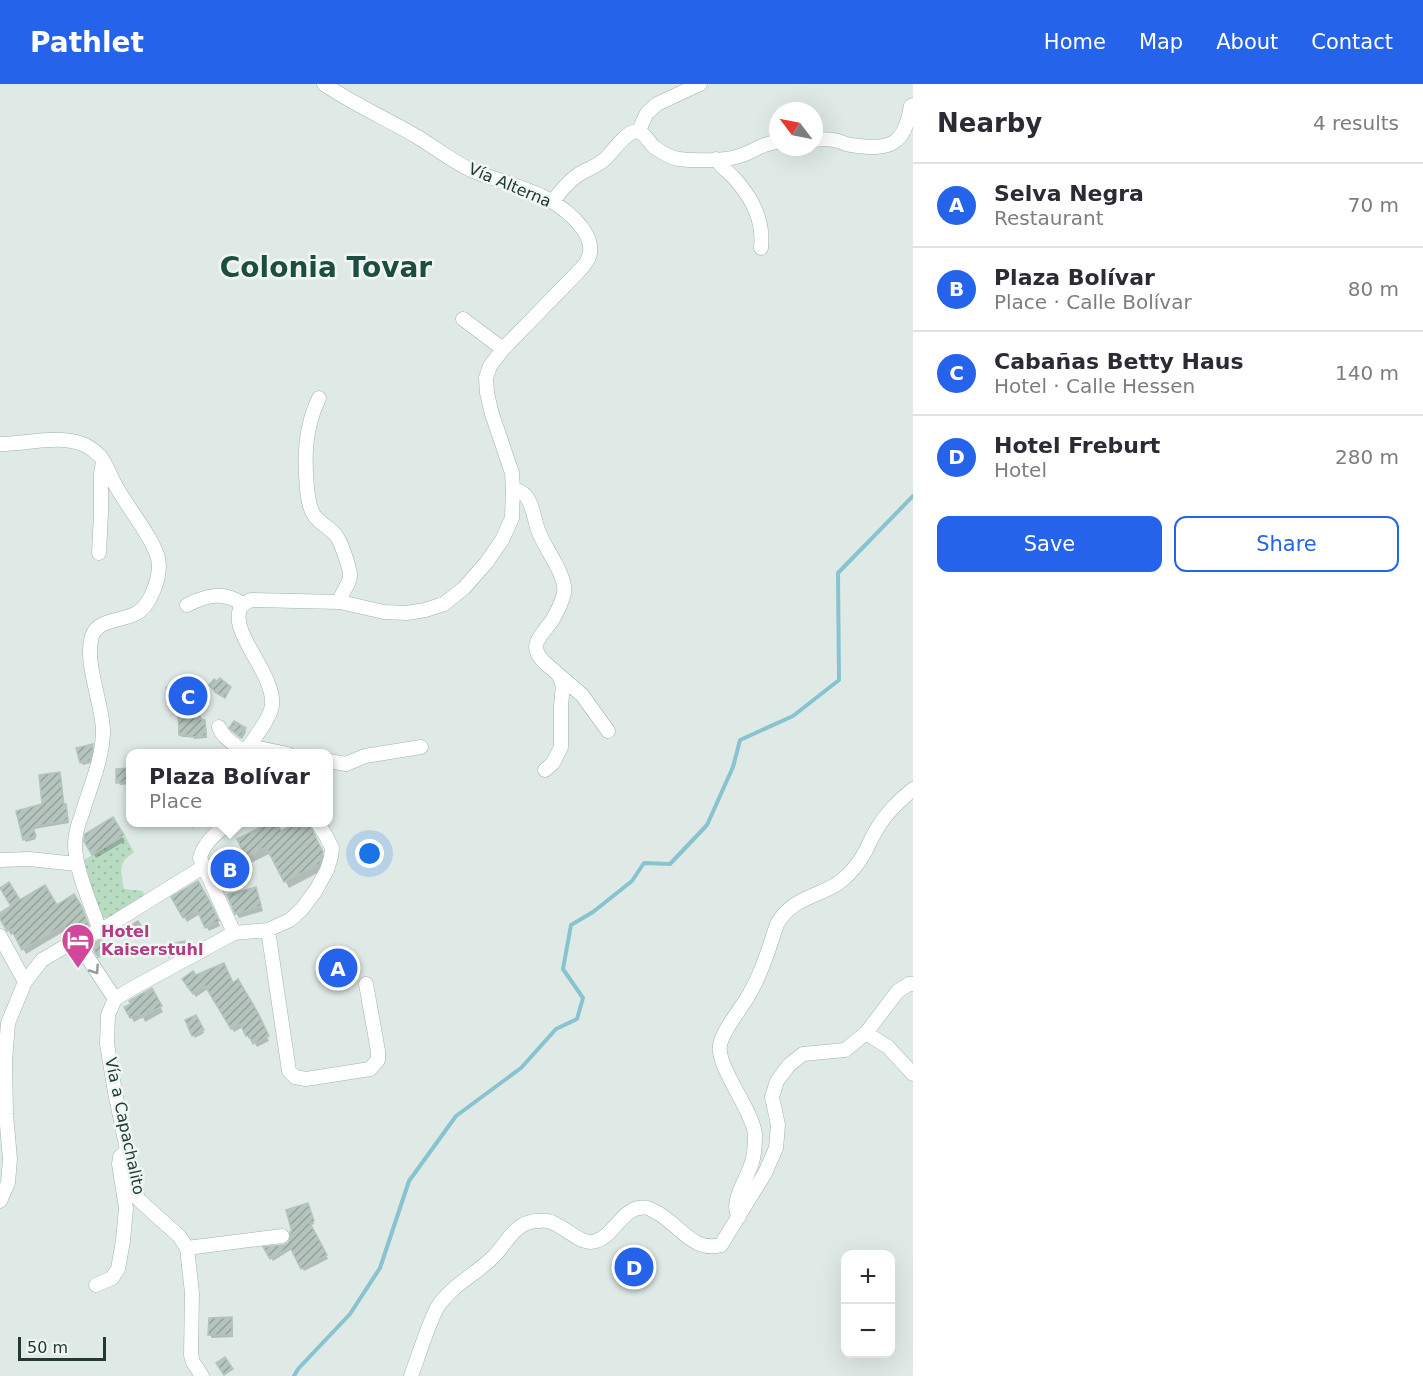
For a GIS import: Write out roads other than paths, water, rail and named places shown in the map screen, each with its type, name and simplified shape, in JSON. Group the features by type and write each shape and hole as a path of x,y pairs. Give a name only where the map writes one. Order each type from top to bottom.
{"street":[{"name":"Vía Alterna","path":"243,604 251,600 340,602 384,612 407,613 444,604 464,588 502,540 512,518 512,473 486,393 486,378 490,366 503,349 588,261 591,250 587,236 577,222 553,201 470,169 324,84"},
{"path":"638,132 647,113 657,104 700,84"},
{"path":"823,140 833,140 849,145 877,147 888,145 899,139 913,105"},
{"path":"553,201 565,185 577,176 593,169 628,135 638,132 660,151 679,159 729,159 742,156 769,143"},
{"path":"716,159 735,178 755,208 761,225 761,248"},
{"path":"463,319 503,349"},
{"path":"319,398 307,435 305,458 309,505 315,517 337,536 350,572 349,582 341,594 340,602"},
{"path":"0,444 59,440 79,443 91,448 103,460 124,501 152,542 157,557 159,570 151,595 142,608 136,614 102,624 92,636 90,662 100,705 103,734 99,759 75,845 77,864 100,931"},
{"path":"99,553 103,460"},
{"path":"513,489 526,495 538,531 562,578 564,592 552,620 539,637 536,647 538,657 582,695 608,731"},
{"path":"187,605 207,597 221,596 235,599 243,604 239,617 241,626 272,694 272,708 249,749"},
{"path":"545,771 553,763 561,747 563,686 560,678"},
{"path":"219,727 225,737 245,749"},
{"path":"333,762 346,764 365,756 421,747"},
{"path":"739,1217 736,1213 736,1203 752,1162 754,1131 742,1099 723,1063 719,1047 726,1029 751,991 781,917 792,906 836,885 849,873 865,853 884,818 913,789"},
{"path":"224,827 207,842 200,858 234,933"},
{"path":"76,940 115,999 234,933 268,930 290,920 302,909 327,870 332,848 320,827"},
{"path":"0,861 29,859 77,864"},
{"path":"0,1201 8,1183 10,1159 5,1062 8,1023 26,982 42,960 76,940 100,931 203,867"},
{"path":"268,930 289,1071 295,1077 306,1079 370,1069 378,1060 366,984"},
{"path":"0,936 26,982"},
{"path":"411,1376 438,1306 452,1288 478,1271 495,1255 506,1239 523,1224 549,1221 588,1242 596,1241 604,1237 626,1214 635,1209 648,1208 661,1215 689,1239 701,1246 721,1245 765,1173 776,1148 778,1125 772,1097 777,1081 789,1065 803,1054 845,1050 866,1033 898,991 913,984"},
{"name":"Vía a Capachalito","path":"115,999 108,1015 107,1044 136,1193 139,1200 179,1236 187,1248"},
{"path":"866,1033 888,1047 913,1074"},
{"path":"96,1285 112,1278 118,1269 126,1208 119,1164 120,1157 127,1150"},
{"path":"202,1376 191,1355 192,1293 187,1248 282,1236"}],"waterway":[{"path":"294,1376 350,1314 380,1268 409,1181 456,1116 521,1068 556,1029 577,1019 583,998 563,969 571,925 593,912 632,881 644,863 670,864 707,825 733,767 740,740 793,716 839,680 838,573 913,496"}],"place":[{"name":"Cabañas Betty Haus","path":"188,696"},
{"name":"Plaza Bolívar","path":"230,869"},
{"name":"Selva Negra","path":"338,968"},
{"name":"Hotel Kaiserstuhl","path":"78,969"},
{"name":"Hotel Freburt","path":"634,1267"}],"district":[{"name":"Colonia Tovar","path":"326,267"}]}
